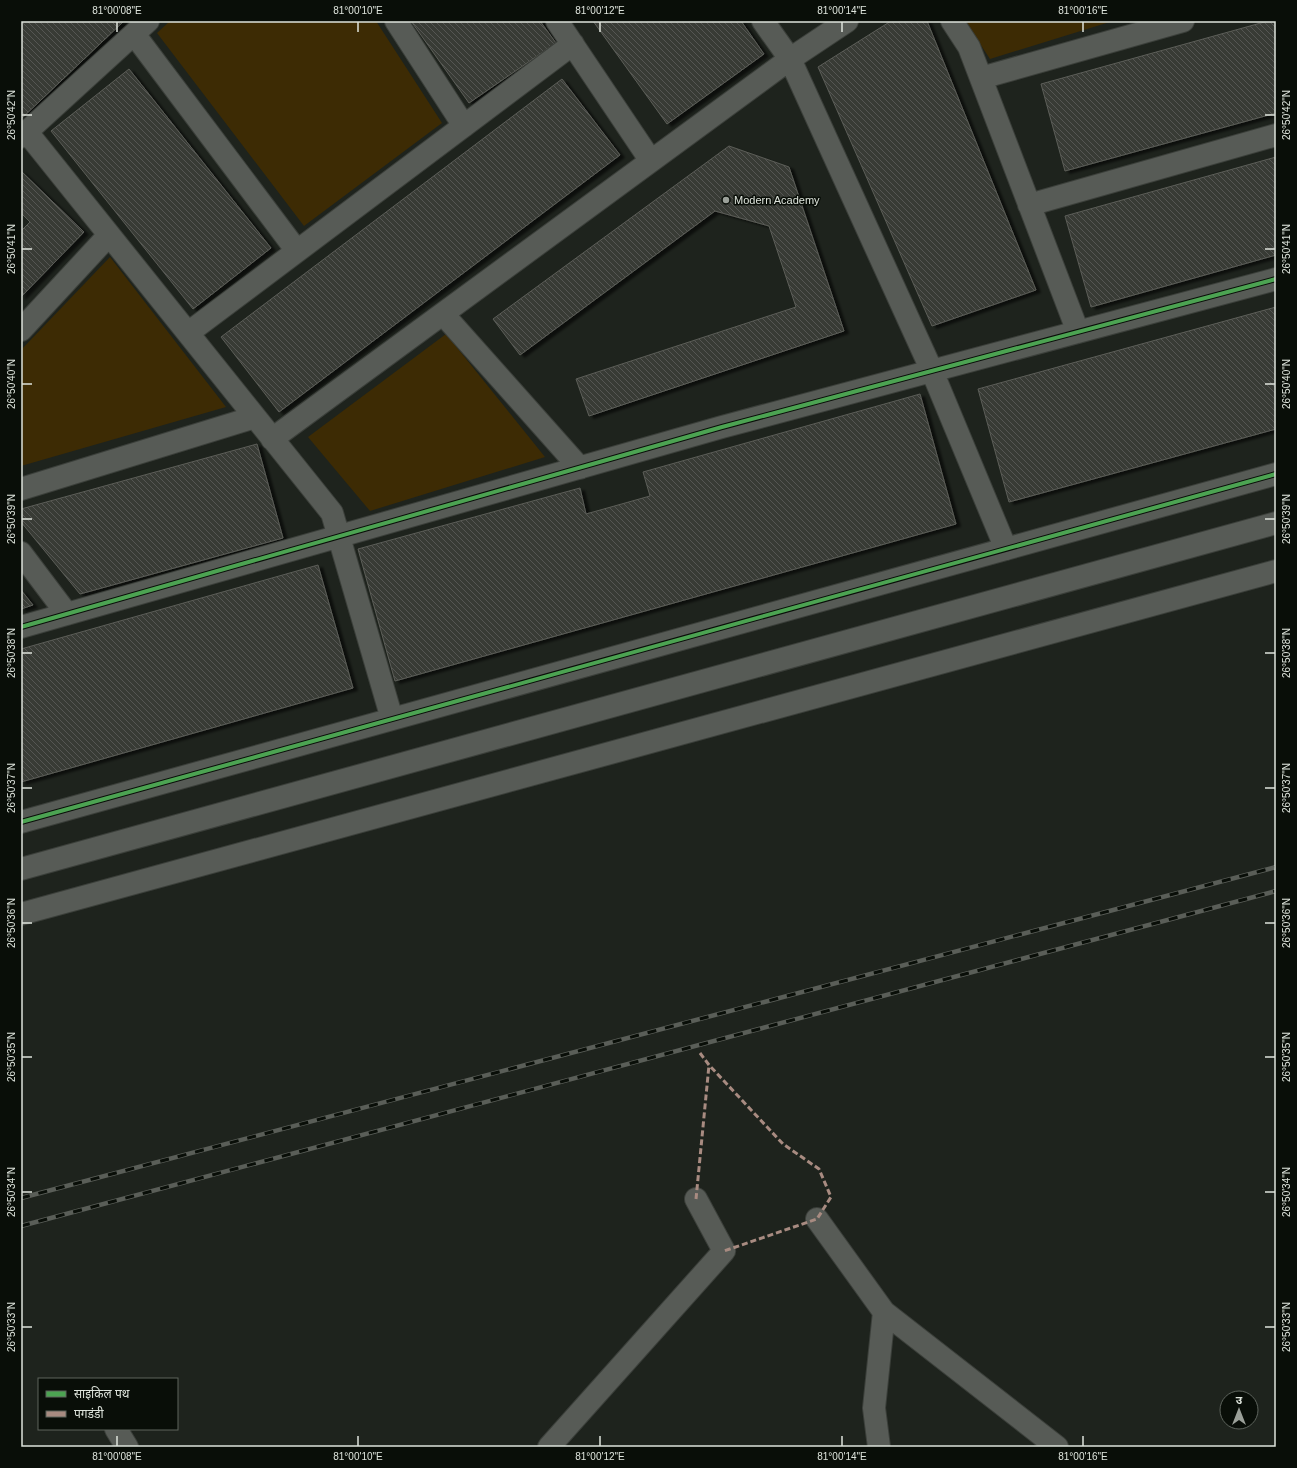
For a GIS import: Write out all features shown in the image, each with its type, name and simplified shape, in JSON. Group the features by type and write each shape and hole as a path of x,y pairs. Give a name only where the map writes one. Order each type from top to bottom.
{"street":[{"path":"396,21 464,126"},
{"path":"557,21 651,161"},
{"path":"763,21 790,59 932,371 1006,550"},
{"path":"272,439 790,59 847,21"},
{"path":"952,21 969,47 1078,332"},
{"path":"981,78 1184,21"},
{"path":"297,251 141,28 24,134 109,235 332,513 340,536 392,719"},
{"path":"188,333 573,44"},
{"path":"1029,205 1276,135"},
{"path":"21,330 109,235"},
{"path":"21,627 722,427 1276,279"},
{"path":"443,314 580,468"},
{"path":"21,489 255,417"},
{"path":"21,822 1276,474"},
{"path":"21,868 1276,523"},
{"path":"21,553 67,614"},
{"path":"21,914 1276,571"},
{"path":"549,1447 724,1251 696,1199"},
{"path":"818,1219 884,1312 1057,1447"},
{"path":"879,1447 874,1408 884,1312"},
{"path":"117,1430 127,1447"}],"shaded area":[{"path":"170,21 376,21 442,123 304,226 157,33"},
{"path":"965,21 1113,21 990,59"},
{"path":"110,257 226,407 21,466 21,350"},
{"path":"446,334 545,457 370,511 308,437"}],"building":[{"path":"21,21 124,21 21,119"},
{"path":"411,21 540,21 556,43 469,103"},
{"path":"593,21 741,21 764,54 667,124"},
{"path":"891,21 927,21 1036,290 932,326 818,67"},
{"path":"1268,21 1276,21 1276,113 1065,171 1041,84"},
{"path":"129,69 271,248 193,309 51,131"},
{"path":"562,79 620,155 279,412 221,337"},
{"path":"729,146 789,167 844,331 589,416 576,379 796,307 769,226 715,211 520,355 493,319"},
{"path":"1276,157 1276,255 1091,307 1065,216"},
{"path":"21,171 84,232 21,297 21,231 30,222 21,213"},
{"path":"1276,307 1276,429 1009,502 978,389"},
{"path":"920,394 956,524 395,681 358,549 580,488 586,514 650,496 643,472"},
{"path":"257,444 283,538 80,594 21,522 21,509"},
{"path":"318,565 353,688 21,782 21,649"},
{"path":"21,590 33,605 21,609"}],"railway":[{"path":"21,1198 1276,867"},
{"path":"21,1226 1276,891"}],"marked path":[{"path":"700,1053 709,1065 783,1144 819,1169 831,1197 817,1219 724,1251"},
{"path":"696,1199 709,1065"}],"cycle path":[{"path":"21,627 722,427 1276,279"},
{"path":"21,822 1276,474"}],"place":[{"name":"Modern Academy","path":"726,200"}]}
